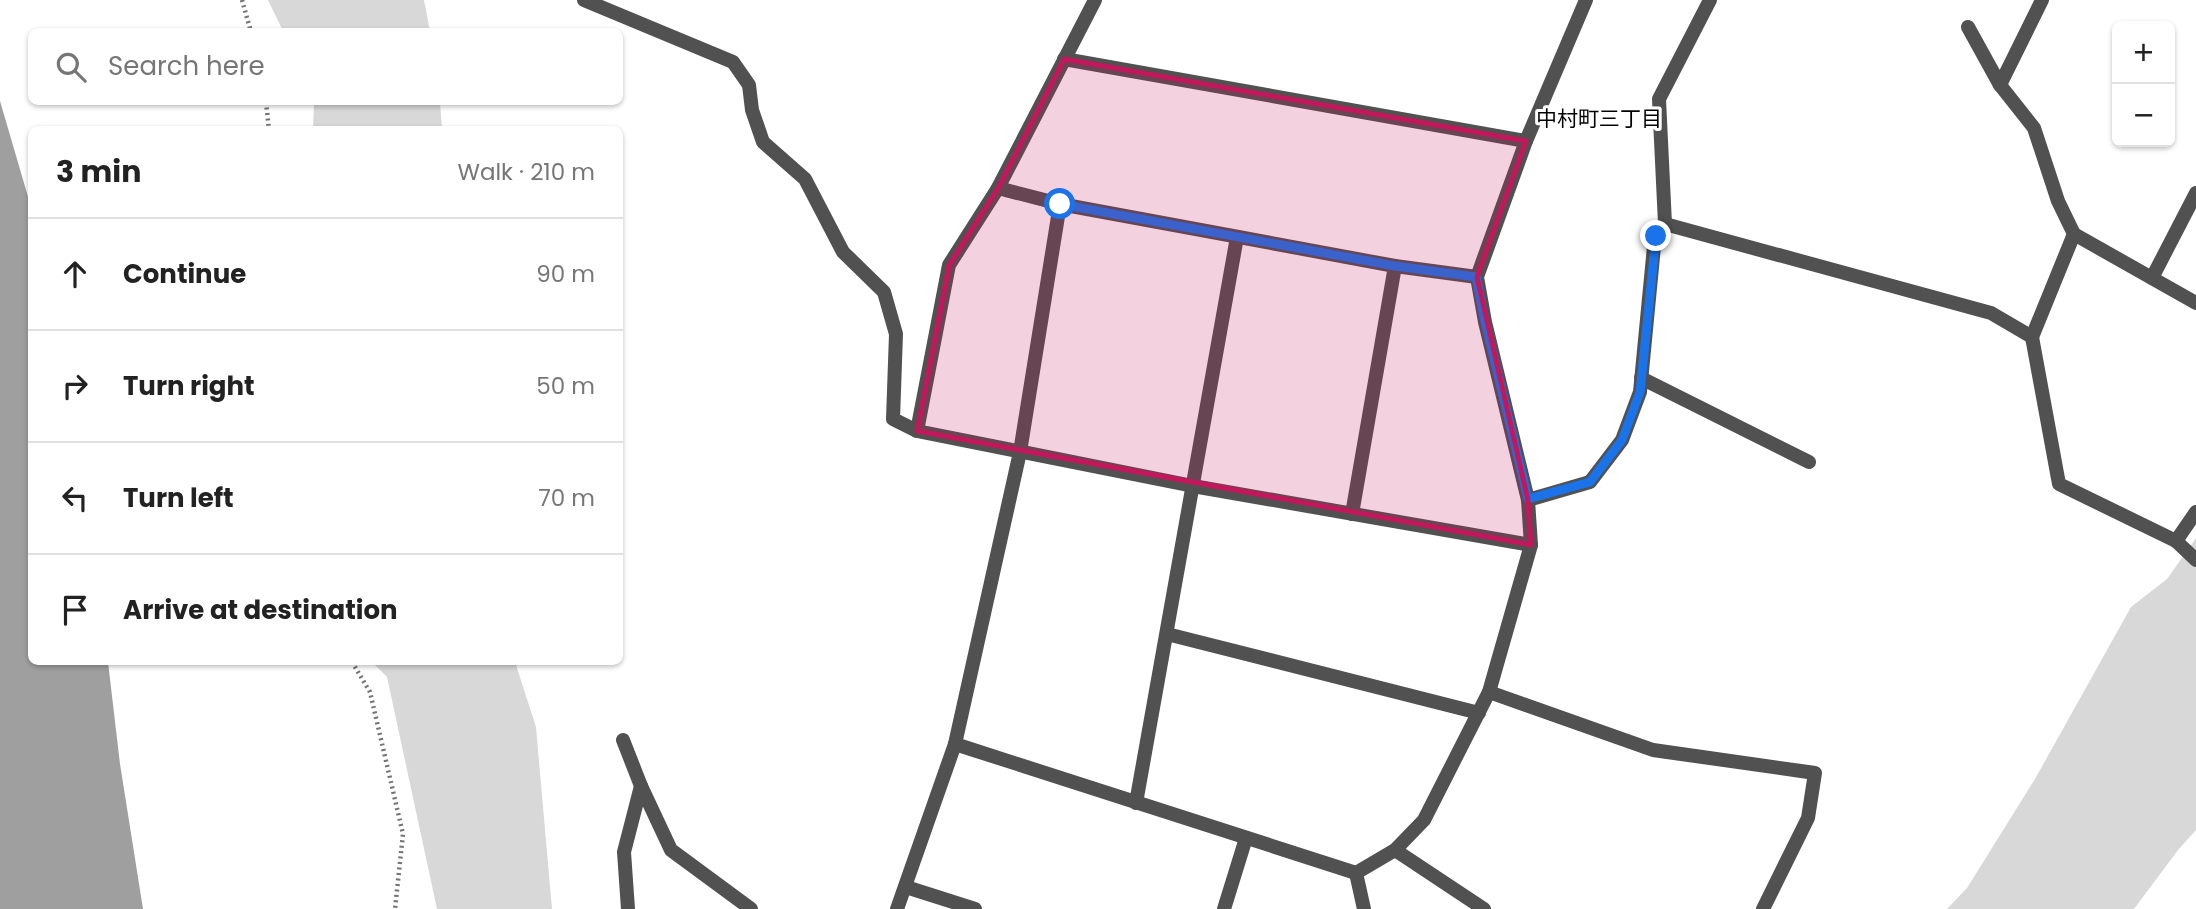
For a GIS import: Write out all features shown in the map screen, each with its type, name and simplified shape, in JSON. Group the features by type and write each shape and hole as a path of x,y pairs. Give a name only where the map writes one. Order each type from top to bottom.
{"street":[{"path":"584,0 733,62 749,85 752,110 763,142 805,179 843,252 884,292 896,334 893,419 917,431 1193,486 1531,544"},
{"path":"917,431 950,265 998,188 1095,0"},
{"path":"955,744 1356,873 1395,850 1424,820 1489,692 1531,544 1528,499 1476,277 1526,141 1586,0"},
{"path":"1528,499 1590,482 1622,440 1640,392 1656,236 1665,223 1659,99 1710,0"},
{"path":"2000,85 2042,0"},
{"path":"1969,27 2000,85 2034,128 2058,201 2074,234 2196,303"},
{"path":"1064,59 1526,141"},
{"path":"998,188 1060,204 1237,237 1395,266 1476,277"},
{"path":"2152,278 2196,193"},
{"path":"897,909 955,744 1020,452 1060,204"},
{"path":"1665,223 1991,313 2032,337"},
{"path":"2074,234 2032,337 2059,484 2176,541 2196,559"},
{"path":"1136,803 1237,237"},
{"path":"1352,514 1395,266"},
{"path":"1642,377 1809,462"},
{"path":"2176,541 2196,512"},
{"path":"1167,634 1479,713"},
{"path":"1489,692 1653,750 1815,773 1808,818 1763,909"},
{"path":"623,740 671,850 751,909"},
{"path":"628,909 624,852 641,786"},
{"path":"1224,909 1246,838"},
{"path":"1395,850 1484,909"},
{"path":"1356,873 1364,909"},
{"path":"906,887 975,909"}],"path":[{"path":"242,0 250,28"},
{"path":"266,105 269,126"},
{"path":"354,665 370,692 403,834 395,909"}],"highlighted area":[{"path":"1064,59 1526,141 1477,277 1528,500 1531,545 917,431 949,265 998,188"}],"shaded area":[{"path":"268,0 424,0 429,28 282,28"},
{"path":"0,101 28,197 28,665 108,665 120,764 143,909 0,909"},
{"path":"314,105 440,105 442,126 313,126"},
{"path":"2196,538 2196,830 2134,909 1947,909 1967,888 2035,779 2131,607 2167,579"},
{"path":"375,665 516,665 536,727 552,909 437,909 387,677"}],"district":[{"name":"中村町三丁目","path":"1599,119"}],"route":[{"path":"1060,204 1395,266 1476,277 1528,499 1590,482 1622,440 1640,392 1656,236"}]}
